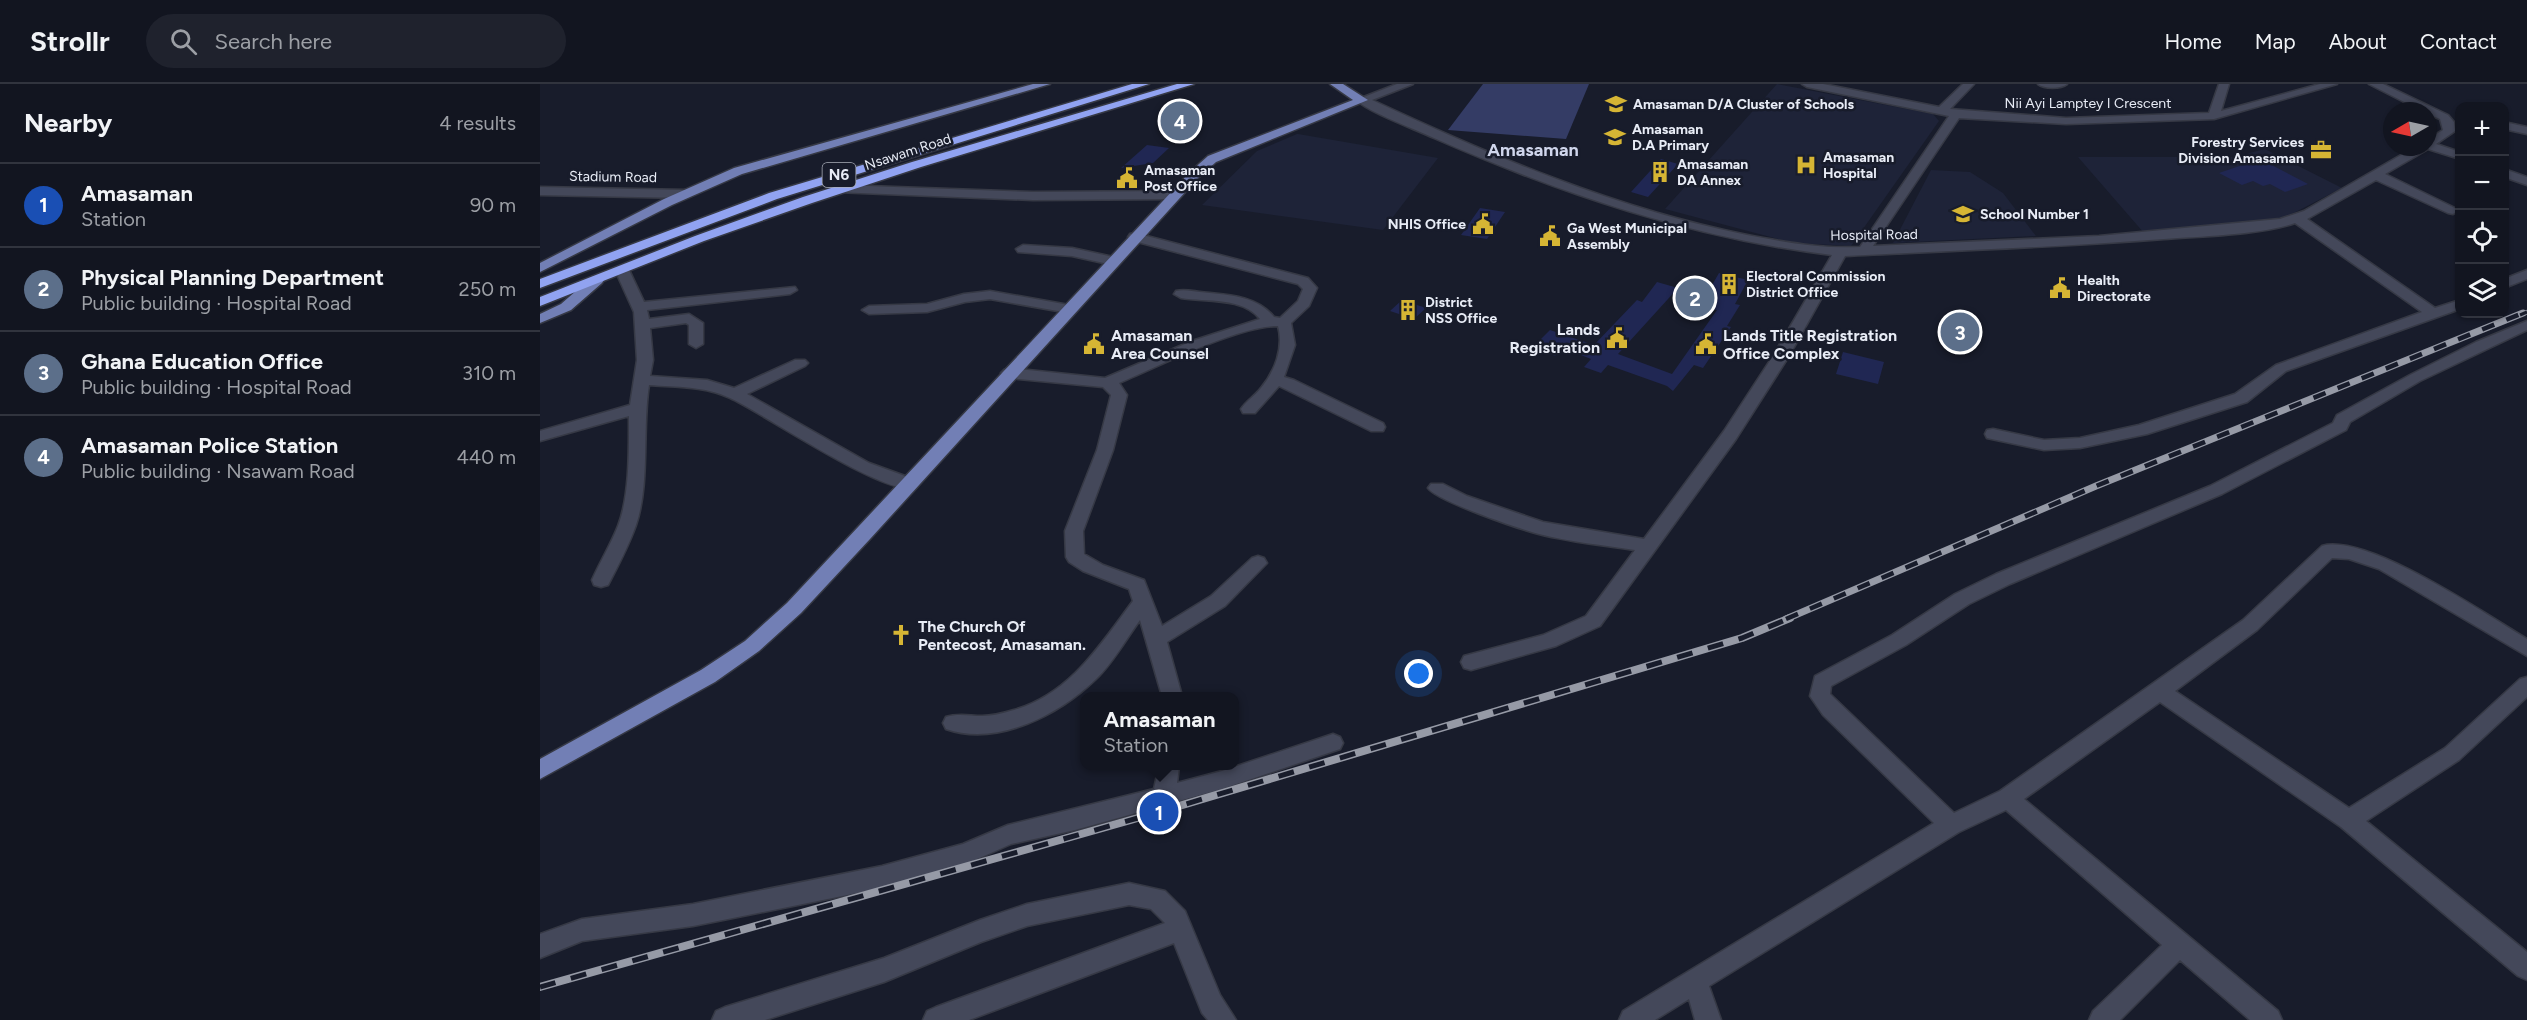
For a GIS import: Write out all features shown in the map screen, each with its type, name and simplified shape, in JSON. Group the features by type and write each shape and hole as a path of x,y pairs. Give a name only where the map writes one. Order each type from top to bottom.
{"highway":[{"name":"Nsawam Road","path":"540,284 773,196 1144,84"},
{"name":"Nsawam Road","path":"540,302 840,189 972,147 1189,84"}],"main road":[{"path":"540,268 686,194 738,171 1045,84"},
{"name":"Hospital Road","path":"1335,84 1362,100"},
{"path":"540,770 708,676 752,646 794,608 1135,237 1212,159 1362,100"},
{"path":"540,319 566,307 597,280"}],"street":[{"path":"1362,100 1408,84"},
{"name":"Nii Ayi Lamptey I Crescent","path":"1807,84 1956,114 2066,121 2214,116 2332,84"},
{"path":"1858,95 1867,84"},
{"path":"1941,111 1969,84"},
{"path":"2043,84 2062,84"},
{"path":"2214,116 2224,84"},
{"path":"2374,84 2444,117 2455,118"},
{"name":"Hospital Road","path":"1362,100 1416,126 1567,188 1645,213 1720,232 1813,250 1840,252 2099,240 2251,228 2298,219 2408,156"},
{"path":"1863,252 1956,114"},
{"path":"2437,138 2449,131 2448,122 2444,117"},
{"path":"2509,126 2527,131"},
{"path":"2437,147 2455,154"},
{"path":"2509,175 2527,182"},
{"path":"2376,176 2453,210"},
{"path":"840,189 1033,196 1176,195"},
{"name":"Stadium Road","path":"540,191 686,194"},
{"path":"2298,219 2433,313"},
{"path":"1107,383 1230,333 1276,321 1308,297 1310,288 1303,281 1135,237"},
{"path":"1023,249 1072,252 1113,261"},
{"path":"1471,662 1539,645 1574,632 1593,621 1730,435 1781,356 1840,252"},
{"path":"601,580 627,525 631,508 637,449 637,408 645,360 639,307 622,270"},
{"path":"2509,282 2527,274"},
{"path":"639,307 790,290"},
{"path":"1181,294 1198,298 1239,301 1286,324 1287,356 1275,380 1262,398 1249,409"},
{"path":"869,310 927,308 964,298 990,295 1069,309"},
{"path":"1993,434 2044,445 2080,443 2141,430 2241,398 2281,368 2455,306"},
{"path":"641,325 689,318 696,323 696,344"},
{"path":"1951,825 1830,708 1820,696 1822,682 1899,640 1962,600 2003,579 2216,490 2340,426 2343,419 2415,378 2527,325"},
{"path":"735,394 800,363"},
{"path":"1009,373 1107,383 1116,388 1119,395 1105,450 1074,531 1075,557 1088,568 1117,576 1137,585 1157,639 1171,692"},
{"path":"643,380 707,385 735,394 855,463 910,484"},
{"path":"1275,380 1289,383 1377,427"},
{"path":"540,435 637,408"},
{"path":"1437,488 1461,500 1541,528 1648,546"},
{"path":"1632,1020 1696,983 1951,825 2008,798 2250,625 2328,551 2350,552 2385,564 2527,648"},
{"path":"1157,639 1218,601 1258,563"},
{"path":"953,723 984,725 1018,718 1057,699 1091,672 1143,603"},
{"path":"2349,820 2452,753 2527,685"},
{"path":"2160,691 2349,820 2527,968"},
{"path":"540,946 582,930 693,915 882,877 966,854 1008,835 1222,780 1334,743"},
{"path":"1164,795 1168,770"},
{"path":"2008,798 2269,1020"},
{"path":"726,1020 884,970 980,931 1027,915 1129,894 1157,899 1177,919 1211,1004 1223,1020"},
{"path":"936,1020 1180,928"},
{"path":"2102,1020 2180,944"},
{"path":"1696,983 1708,1020"}],"shaded area":[{"path":"1483,84 1589,84 1566,139 1448,130"},
{"name":"Amasaman Hospital","path":"1777,84 1933,114 1939,121 1851,246 1793,243 1665,209"},
{"path":"1297,134 1438,158 1383,230 1202,205 1257,151"},
{"path":"2265,149 2342,188 2280,220 2144,233 2078,157 2234,157"},
{"name":"School Number 1","path":"1931,170 1970,172 2003,193 2036,236 1893,243"}],"building":[{"path":"1147,145 1169,148 1153,163 1121,168"},
{"name":"Amasaman DA Annex","path":"1661,159 1678,164 1648,197 1631,192"},
{"path":"2260,159 2308,184 2285,192 2270,184 2263,186 2253,181 2242,185 2219,173"},
{"name":"NHIS Office","path":"1480,208 1505,212 1487,239 1461,235"},
{"path":"1719,273 1748,280 1735,304 1740,305 1727,326 1731,327 1703,368 1694,365 1673,391 1667,386 1608,365 1601,373 1584,367 1591,359 1563,348 1555,356 1533,347 1550,330 1594,345 1637,300 1642,302 1657,282 1678,288 1618,354 1672,374 1717,310 1700,306"},
{"name":"District NSS Office","path":"1402,300 1426,308 1414,319 1390,311"},
{"path":"1843,352 1884,362 1878,384 1836,374"}],"railway":[{"path":"2520,315 2527,312"},
{"path":"1786,619 2096,486 2523,313"},
{"path":"540,987 1159,812 1742,638 1790,618"}],"place":[{"name":"Amasaman D/A Cluster of Schools","path":"1616,104"},
{"name":"Amasaman Police Station","path":"1180,121"},
{"name":"Amasaman D.A Primary","path":"1615,137"},
{"name":"Forestry Services Division Amasaman","path":"2321,150"},
{"name":"Amasaman Hospital","path":"1806,165"},
{"name":"Amasaman DA Annex","path":"1660,172"},
{"name":"Amasaman Post Office","path":"1127,178"},
{"name":"School Number 1","path":"1963,214"},
{"name":"NHIS Office","path":"1483,224"},
{"name":"Ga West Municipal Assembly","path":"1550,236"},
{"name":"Electoral Commission District Office","path":"1729,284"},
{"name":"Health Directorate","path":"2060,288"},
{"name":"Physical Planning Department","path":"1695,298"},
{"name":"District NSS Office","path":"1408,310"},
{"name":"Ghana Education Office","path":"1960,332"},
{"name":"Lands Registration","path":"1617,338"},
{"name":"Amasaman Area Counsel","path":"1094,344"},
{"name":"Lands Title Registration Office Complex","path":"1706,344"},
{"name":"The Church Of Pentecost, Amasaman.","path":"901,635"},
{"name":"Amasaman","path":"1159,812"}],"district":[{"name":"Amasaman","path":"1533,150"}]}
